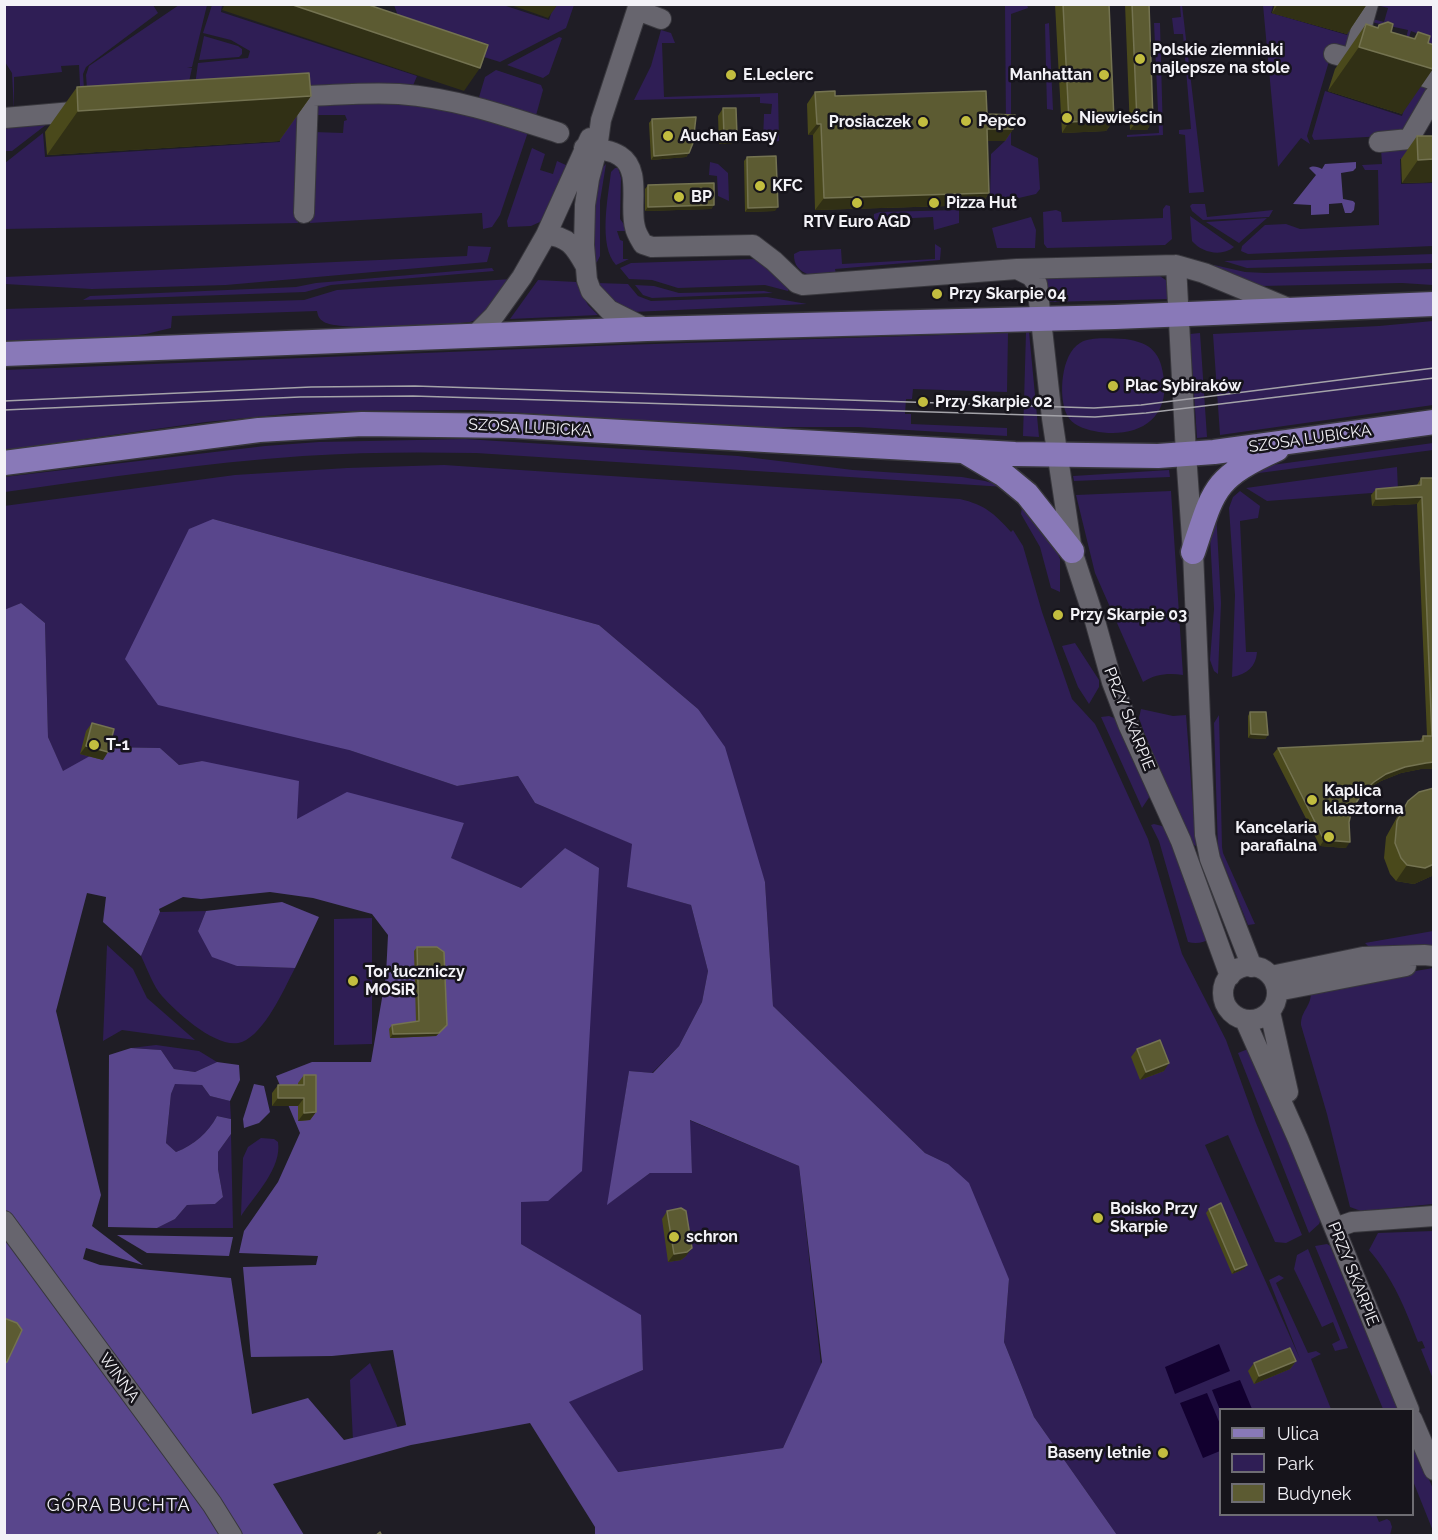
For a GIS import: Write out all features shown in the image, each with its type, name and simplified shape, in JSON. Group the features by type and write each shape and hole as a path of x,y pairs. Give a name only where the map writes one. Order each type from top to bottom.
{"main road":[{"path":"4,354 647,329 1187,314 1434,304"},
{"name":"SZOSA LUBICKA","path":"1186,454 1434,422"},
{"name":"SZOSA LUBICKA","path":"4,463 259,430 373,424 515,426 964,452 1056,455"},
{"path":"1193,552 1210,500 1221,482 1240,468 1276,450 1306,439"},
{"path":"964,452 1004,475 1027,494 1071,551"},
{"path":"1056,455 1186,454"}],"street":[{"path":"1334,54 1349,58 1354,54 1368,4"},
{"path":"474,336 494,316 522,277 591,149 638,7 661,19"},
{"path":"1354,54 1434,80"},
{"path":"264,99 375,93 429,98 473,106 560,133"},
{"path":"304,213 308,96"},
{"path":"1409,139 1434,96"},
{"path":"4,118 100,110"},
{"path":"1379,142 1434,139"},
{"path":"591,149 613,152 622,156 635,174 635,227 643,244 652,247 753,245 803,285 1017,269 1176,265 1204,273 1290,309"},
{"path":"591,149 585,205 585,265 591,291 609,310 647,329"},
{"path":"546,235 559,236 570,242 585,265"},
{"path":"1176,265 1187,314 1186,454 1193,552 1205,835 1210,859 1249,958 1263,969 1274,984 1276,1002 1270,1012 1259,1019 1245,1020 1233,1014 1225,1002 1224,988 1230,976 1244,967 1249,958"},
{"path":"1017,269 1031,276 1037,284 1056,455"},
{"name":"PRZY SKARPIE","path":"1056,455 1071,551 1095,621 1112,682 1128,724 1180,841 1230,976"},
{"path":"1274,984 1291,971 1364,957 1424,955 1433,957"},
{"path":"1274,984 1426,963 1433,957"},
{"path":"1249,958 1291,971"},
{"name":"PRZY SKARPIE","path":"1270,1012 1298,1139"},
{"name":"PRZY SKARPIE","path":"1245,1020 1298,1139 1408,1408"},
{"path":"1335,1228 1352,1222 1434,1216"},
{"name":"WINNA","path":"4,1221 212,1504 232,1536"},
{"path":"1414,1421 1434,1470"}],"green space":[{"path":"5,5 153,5 158,13 86,67 83,74 85,104 81,105 79,65 61,66 62,72 14,77 14,110 12,73 5,62"},
{"path":"179,5 207,5 192,67 187,67 192,68 185,100 88,103 86,75 89,66"},
{"path":"212,5 222,5 221,12 417,76 412,88 193,100 198,63 248,58 250,51 231,40 203,33"},
{"path":"394,5 503,5 549,20 554,5 574,5 566,28 500,62 404,32"},
{"path":"1005,5 1027,5 1028,8 1011,14 1011,145 1038,158 1040,189 1036,194 993,204 990,201 991,154 1005,141 1006,127"},
{"path":"1180,5 1182,5 1204,192 1189,193 1185,135 1179,134 1179,130 1191,129 1183,34 1174,34 1172,18 1181,17"},
{"path":"1263,5 1273,5 1271,13 1347,35 1358,5 1348,52 1332,51 1307,136 1310,144 1301,138 1278,167"},
{"path":"1377,5 1433,5 1433,71 1424,36 1411,31 1404,48 1408,30 1371,22 1369,18 1384,22 1388,8"},
{"path":"1049,23 1053,110 1047,109 1045,24"},
{"path":"1154,23 1160,23 1163,135 1127,137 1127,135 1159,133"},
{"path":"661,30 671,33 675,43 662,43 664,97 778,93 779,141 773,142 773,131 768,130 768,142 763,142 764,114 771,114 772,104 760,103 760,97 634,100 651,66"},
{"path":"204,36 238,46 242,49 242,54 239,57 199,60"},
{"path":"559,37 562,38 549,74 543,78 507,65"},
{"path":"496,70 541,85 543,90 535,119 477,104 485,77"},
{"path":"1432,85 1408,129 1384,136 1314,140 1312,136 1325,91 1402,116 1410,91 1398,87"},
{"path":"380,97 530,126 500,215 492,227 483,229 482,213 310,223 314,132 343,133 344,121 347,120 345,115 313,115 318,104"},
{"path":"297,112 302,128 298,223 5,229 5,163 43,133 45,157 280,142 278,117"},
{"path":"51,121 12,151 5,151 5,123"},
{"path":"1412,147 1412,158 1400,159 1401,184 1433,183 1433,246 1248,254 1241,251 1242,246 1265,225 1286,224 1300,229 1379,225 1378,170 1365,170 1362,165 1382,164 1381,149"},
{"path":"532,148 545,154 540,170 553,174 557,161 568,166 542,221 531,226 508,227 507,221"},
{"path":"710,162 718,164 728,173 729,201 718,196 717,176 709,175"},
{"path":"606,164 600,201 600,256 593,265 591,229 599,171"},
{"path":"618,168 621,178 620,219 629,231 617,231 620,240 623,241 623,259 629,259 616,265 610,257 606,234 611,172"},
{"path":"1205,204 1207,217 1273,210 1269,217 1203,220 1192,211 1190,206"},
{"path":"1166,205 1170,206 1172,239 1165,245 1047,248 1044,244 1043,212 1056,210 1061,212 1062,222 1163,218 1163,209"},
{"path":"959,210 959,223 934,230 933,217 874,220 874,214 880,212"},
{"path":"1190,216 1234,247 1218,253 1207,251 1196,245 1192,241"},
{"path":"1031,217 1036,230 1035,248 997,248 992,228"},
{"path":"1267,218 1239,243 1206,222"},
{"path":"935,244 941,248 940,260 835,269 837,279 815,276 802,271 795,262 794,254 800,251 841,249 842,264 935,259"},
{"path":"468,246 491,247 487,262 226,285 92,289 5,284 5,277 467,256"},
{"path":"1434,254 1433,263 1247,268 1224,261"},
{"path":"756,259 763,262 789,288 788,291 765,285 678,288 652,280 629,279 620,268 631,263"},
{"path":"1212,266 1245,272 1265,273 1433,269 1433,285 1402,283 1261,286"},
{"path":"492,268 494,271 331,285 305,292 83,300 90,296 296,287 316,283"},
{"path":"1157,274 1167,281 1168,299 1048,302 1046,280 1042,275"},
{"path":"512,279 489,310 470,322 394,327 351,327 324,322 317,311 172,316 171,328 146,334 5,341 4,309 304,300 337,290"},
{"path":"538,280 576,282 588,305 598,315 510,319"},
{"path":"597,283 628,284 638,296 651,301 767,297 807,304 633,312 609,300"},
{"path":"635,285 654,286 679,293 764,291 773,293 652,298 643,295"},
{"path":"1433,321 1433,405 1220,435 1213,334 1379,326"},
{"path":"1026,332 1029,332 1039,437 1023,436"},
{"path":"1008,333 1007,392 913,389 912,399 906,399 905,414 911,414 911,424 1007,428 1007,436 858,427 751,427 475,410 350,411 295,413 206,422 5,450 5,370 622,345"},
{"path":"1200,333 1207,437 1197,438 1190,334"},
{"path":"1090,339 1125,339 1142,343 1154,351 1157,356 1164,380 1164,395 1160,408 1154,418 1145,425 1121,433 1090,430 1079,426 1067,415 1064,407 1063,376 1069,356 1080,343"},
{"path":"465,439 738,456 853,470 962,477 1005,487 476,453 412,452 266,459 154,471 5,492 4,477 265,446 319,442"},
{"path":"1433,443 1433,450 1244,475 1272,465"},
{"path":"444,465 960,499 983,507 1011,532 1013,530 1023,546 1042,612 1072,699 1095,724 1148,839 1182,954 1226,1040 1256,1123 1302,1235 1286,1243 1275,1242 1228,1135 1205,1145 1300,1359 1269,1280 1279,1275 1284,1278 1276,1283 1308,1353 1316,1351 1321,1354 1311,1359 1331,1408 1219,1408 1219,1516 1376,1516 1379,1522 1387,1519 1390,1521 1392,1527 1390,1535 1117,1535 1034,1417 1004,1342 1009,1279 948,1164 925,1153 773,1006 765,882 698,709 599,625 213,519 349,750 457,786 518,776 535,803 633,844 628,887 691,905 708,971 702,1002 679,1046 652,1073 629,1071 608,1204 650,1173 692,1173 689,1120 799,1166 821,1365 783,1448 617,1472 568,1402 643,1370 640,1315 521,1244 521,1202 565,848 521,888 450,858 464,823 296,820 202,761 179,765 160,748 107,747 63,772 48,737 45,623 21,603 5,610 4,506 235,475"},
{"path":"1397,467 1398,491 1267,501 1246,488"},
{"path":"1169,470 1170,477 1074,481 1073,476"},
{"path":"1171,491 1183,675 1162,675 1143,682 1095,573 1076,495"},
{"path":"1240,491 1260,506 1258,518 1240,521 1246,652 1257,652 1255,662 1250,669 1232,677 1235,595 1229,508 1233,497"},
{"path":"1022,506 1055,547 1060,559 1060,592 1051,588 1040,547 1021,514"},
{"path":"1216,511 1221,603 1218,674 1214,671 1210,660 1214,609 1210,536"},
{"path":"1075,643 1099,680 1099,687 1089,704 1078,687 1062,646"},
{"path":"1141,709 1173,716 1186,715 1196,846 1192,844 1147,741 1139,718"},
{"path":"1219,715 1223,853 1255,924 1248,925 1218,850 1214,723"},
{"path":"1109,716 1117,719 1150,796 1142,808 1101,717"},
{"path":"1151,825 1162,826 1168,832 1211,938 1206,941 1188,942 1159,841"},
{"path":"206,911 198,931 237,966 295,968 266,1020 258,1030 242,1042 222,1041 199,1029 188,1020 159,992 141,956 160,912"},
{"name":"Tor łuczniczy MOSiR","path":"372,918 372,1044 334,1045 334,919"},
{"path":"1433,931 1433,948 1373,951 1365,943"},
{"path":"107,945 133,969 147,998 195,1040 122,1030 103,1041"},
{"path":"1433,968 1433,1204 1361,1211 1350,1207 1301,1020 1310,1000 1311,989"},
{"path":"156,1045 199,1051 217,1062 195,1072 174,1069 161,1050 131,1048"},
{"path":"1253,1047 1321,1219 1309,1233 1238,1053"},
{"path":"175,1083 202,1085 210,1096 230,1101 231,1119 217,1116 200,1138 176,1152 166,1143 171,1094"},
{"path":"231,1134 233,1228 157,1228 175,1219 187,1205 215,1204 223,1197 218,1169 218,1152"},
{"path":"261,1138 274,1139 278,1142 276,1162 266,1181 241,1216 243,1158 248,1147"},
{"path":"1434,1231 1433,1379 1421,1349 1425,1348 1422,1341 1418,1342 1392,1282 1369,1250 1378,1233"},
{"path":"1327,1244 1332,1247 1400,1408 1383,1408 1315,1246"},
{"path":"1308,1249 1348,1348 1335,1351 1332,1344 1340,1340 1333,1322 1322,1327 1294,1269 1297,1255"},
{"path":"370,1363 399,1430 353,1441 350,1380"},
{"path":"1414,1443 1433,1489 1433,1531 1414,1484"}],"shaded area":[{"path":"1356,162 1356,168 1353,171 1341,173 1343,199 1355,203 1351,213 1345,213 1342,203 1329,204 1329,214 1311,215 1311,205 1293,204 1316,175 1309,168 1314,166 1322,169 1325,164"},
{"path":"213,519 599,625 698,709 725,747 765,882 773,1006 925,1153 948,1164 969,1183 1009,1279 1004,1342 1034,1417 1117,1535 595,1535 595,1527 530,1423 411,1445 273,1484 304,1535 5,1535 4,610 21,603 45,623 48,737 63,771 106,747 160,748 179,765 202,761 299,781 297,819 347,792 464,823 451,858 521,888 565,848 599,868 582,1171 548,1201 521,1202 521,1244 641,1315 643,1370 569,1402 618,1472 783,1448 822,1362 799,1166 690,1120 692,1173 650,1173 607,1205 629,1071 653,1073 679,1046 702,1002 708,971 691,905 627,887 632,844 535,803 518,776 457,786 349,750 158,705 125,659 189,529","holes":["270,892 313,898 372,914 388,935 386,975 371,1062 312,1062 276,1076 300,1133 278,1182 244,1231 239,1253 318,1256 316,1265 243,1267 251,1357 332,1356 393,1350 406,1425 344,1440 308,1398 252,1414 231,1278 100,1265 83,1259 86,1248 143,1265 92,1226 101,1195 56,1011 87,893 106,897 103,922 141,956 160,912 159,909 183,897 201,899"]},
{"path":"282,902 319,917 295,968 237,966 212,957 198,931 206,911"},
{"path":"131,1048 161,1050 174,1069 195,1072 217,1062 239,1065 240,1080 230,1101 210,1096 202,1085 175,1084 171,1094 166,1143 176,1152 200,1138 217,1116 231,1119 231,1134 218,1152 218,1169 223,1197 215,1204 187,1205 175,1219 157,1228 108,1227 109,1055"},
{"path":"254,1084 264,1086 270,1112 259,1123 244,1128 243,1119"},
{"path":"117,1235 233,1237 229,1256 147,1253"},
{"path":"1219,1344 1230,1371 1175,1394 1165,1367"},
{"path":"1240,1380 1252,1408 1219,1408 1212,1390"},
{"path":"1207,1393 1219,1422 1219,1451 1203,1458 1180,1403"}],"building":[{"path":"290,4 366,4 488,45 480,68"},
{"path":"1063,4 1109,4 1114,120 1069,122"},
{"path":"1132,4 1149,4 1153,120 1137,121"},
{"path":"1388,22 1393,24 1391,32 1415,39 1418,32 1430,36 1428,43 1434,45 1433,69 1359,47 1366,24 1378,28 1379,25"},
{"path":"309,73 311,96 78,111 77,87"},
{"path":"835,91 835,96 986,91 987,114 1015,115 1013,129 987,129 989,193 824,198 821,124 817,124 815,92"},
{"path":"723,108 736,108 737,136 724,136"},
{"path":"696,117 693,143 689,153 654,156 652,119"},
{"path":"1417,136 1434,136 1434,159 1418,160"},
{"name":"KFC","path":"776,156 778,207 748,208 747,157"},
{"path":"714,183 714,205 648,207 648,185"},
{"path":"1421,478 1434,478 1434,762 1405,767 1386,774 1374,782 1363,792 1352,809 1349,822 1350,842 1324,840 1278,748 1423,741 1423,736 1432,736 1422,497 1376,499 1376,489 1421,485"},
{"path":"1250,712 1266,712 1268,735 1251,734"},
{"path":"92,723 114,729 108,752 86,746"},
{"path":"1434,788 1434,864 1425,868 1407,865 1401,858 1395,843 1397,821 1408,801 1419,792"},
{"path":"417,947 437,947 444,952 447,1025 439,1033 393,1034 392,1025 419,1021"},
{"path":"1160,1040 1169,1063 1146,1072 1137,1049"},
{"path":"304,1075 316,1075 316,1112 304,1113 304,1098 278,1098 278,1085 304,1085"},
{"path":"1221,1203 1247,1265 1235,1270 1209,1209"},
{"path":"681,1208 686,1211 692,1248 687,1252 674,1254 667,1211"},
{"path":"4,1318 17,1323 22,1330 7,1362 4,1363"},
{"path":"1290,1348 1296,1361 1259,1376 1254,1363"}],"tram line":[{"path":"4,401 311,387 415,386 1094,408 1141,405 1434,368"},
{"path":"4,410 300,397 413,396 1095,417 1146,413 1434,378"}],"place":[{"name":"Polskie ziemniaki najlepsze na stole","path":"1140,59"},
{"name":"E.Leclerc","path":"731,75"},
{"name":"Manhattan","path":"1104,75"},
{"name":"Niewieścin","path":"1067,118"},
{"name":"Pepco","path":"966,121"},
{"name":"Prosiaczek","path":"923,122"},
{"name":"Auchan Easy","path":"668,136"},
{"name":"KFC","path":"760,186"},
{"name":"BP","path":"679,197"},
{"name":"RTV Euro AGD","path":"857,203"},
{"name":"Pizza Hut","path":"934,203"},
{"name":"Przy Skarpie 04","path":"937,294"},
{"name":"Plac Sybiraków","path":"1113,386"},
{"name":"Przy Skarpie 02","path":"923,402"},
{"name":"Przy Skarpie 03","path":"1058,615"},
{"name":"T-1","path":"94,745"},
{"name":"Kaplica klasztorna","path":"1312,800"},
{"name":"Kancelaria parafialna","path":"1329,837"},
{"name":"Tor łuczniczy MOSiR","path":"353,981"},
{"name":"Boisko Przy Skarpie","path":"1098,1218"},
{"name":"schron","path":"674,1237"},
{"name":"Baseny letnie","path":"1163,1453"}],"district":[{"name":"GÓRA BUCHTA","path":"119,1506"}]}
